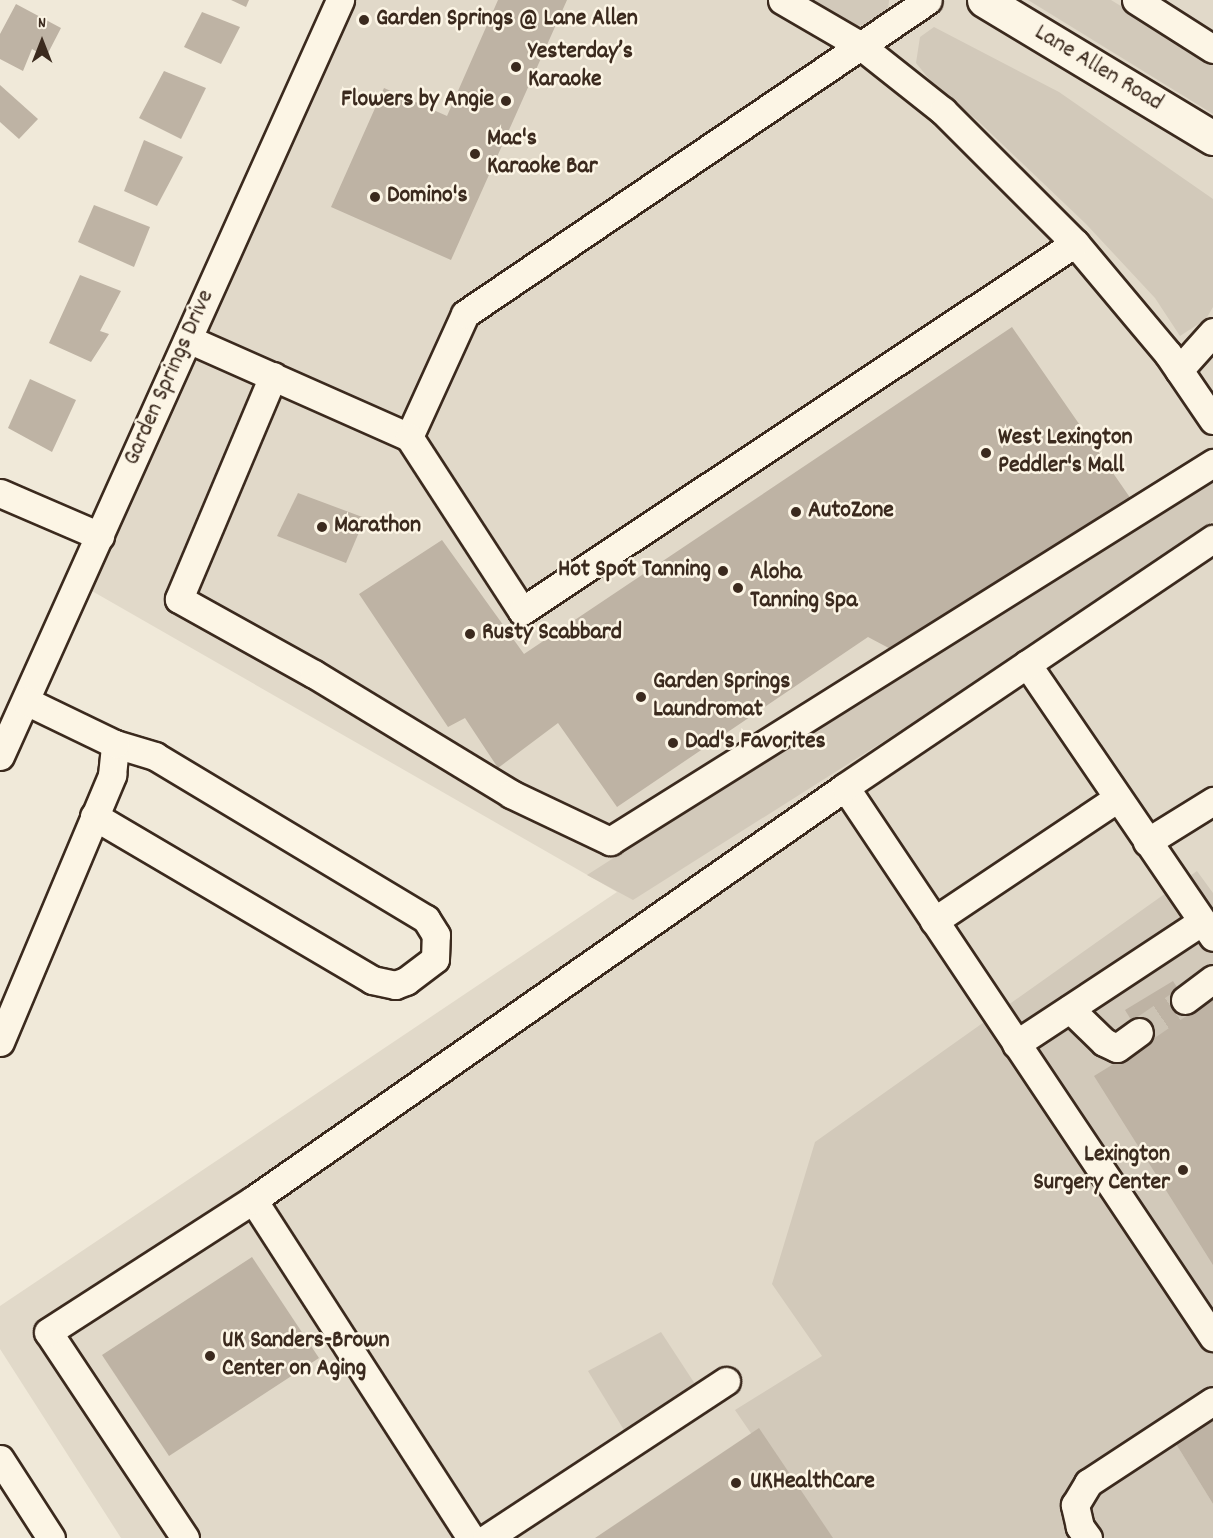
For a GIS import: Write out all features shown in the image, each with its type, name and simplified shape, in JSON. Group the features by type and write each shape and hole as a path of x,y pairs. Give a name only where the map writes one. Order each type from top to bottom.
{"main road":[{"name":"Lane Allen Road","path":"984,0 1213,138"}],"street":[{"name":"Garden Springs Drive","path":"0,756 340,0"},
{"path":"782,0 861,46 943,111 1075,243 1179,370 1213,420"},
{"path":"409,437 465,314 928,0"},
{"path":"1142,2 1213,49"},
{"path":"188,339 409,437 522,611 1075,243"},
{"path":"1179,370 1213,333"},
{"path":"273,376 179,599 314,674 511,794 610,841 1213,463"},
{"path":"0,493 100,536"},
{"path":"184,1538 48,1332 253,1200 844,787 1213,539"},
{"path":"1016,1044 1070,1009 1207,930 1027,664"},
{"path":"26,701 115,744 154,756 426,919 436,935 435,959 406,981 395,985 372,980 94,816"},
{"path":"0,1042 112,775 115,744"},
{"path":"844,787 1213,1337"},
{"path":"934,921 1118,798"},
{"path":"1147,842 1213,801"},
{"path":"1185,1000 1213,979"},
{"path":"1070,1009 1104,1042 1117,1048 1139,1032"},
{"path":"253,1200 471,1538"},
{"path":"487,1538 726,1381"},
{"path":"1088,1538 1076,1506 1088,1483 1213,1401"},
{"path":"0,1459 51,1538"}],"shaded area":[{"path":"340,0 1213,0 1213,1538 121,1538 0,1349 0,1306 617,892 78,583"},
{"path":"804,0 889,0 888,12 878,24 852,26"},
{"path":"1028,0 1111,0 1213,63 1213,114"},
{"path":"934,27 1059,92 1213,199 1213,307 1206,319 1180,336 1155,298 1086,224 978,121 934,85 916,63 920,37"},
{"path":"1213,474 1213,521 927,714 633,900 587,875"},
{"path":"1197,871 1213,893 1213,1421 1176,1444 1213,1504 1213,1538 823,1538 735,1410 822,1356 772,1284 815,1142"},
{"path":"661,1332 697,1387 624,1430 588,1371"}],"building":[{"path":"231,0 249,0 246,7"},
{"path":"498,0 567,0 451,260 331,207 384,88 447,116"},
{"path":"16,4 61,28 46,57 32,49 23,71 0,59 0,34"},
{"path":"202,12 240,27 221,64 184,47"},
{"path":"164,71 206,88 181,139 139,118"},
{"path":"0,85 38,119 19,139 0,122"},
{"path":"144,140 183,157 157,206 124,191"},
{"path":"94,205 150,227 134,267 78,242"},
{"path":"80,275 121,291 100,331 109,334 91,362 49,343"},
{"path":"1012,327 1131,499 900,654 868,637 617,807 558,723 498,768 465,718 448,727 359,594 442,540 524,654"},
{"path":"30,379 76,400 52,452 8,428"},
{"name":"Marathon","path":"298,493 365,518 346,563 277,536"},
{"name":"Lexington Surgery Center","path":"1173,981 1189,1006 1210,993 1213,998 1213,1265 1094,1076 1146,1044 1125,1010"},
{"name":"UK Sanders-Brown Center on Aging","path":"252,1257 319,1358 169,1456 102,1355"},
{"path":"1213,1421 1213,1504 1176,1444"},
{"name":"UKHealthCare","path":"759,1428 833,1538 595,1538"}],"tunnel":[{"path":"1139,1032 1185,1000"}],"place":[{"name":"Garden Springs @ Lane Allen","path":"364,20"},
{"name":"Yesterday’s Karaoke","path":"516,67"},
{"name":"Flowers by Angie","path":"506,101"},
{"name":"Mac's Karaoke Bar","path":"475,154"},
{"name":"Domino's","path":"375,197"},
{"name":"West Lexington Peddler's Mall","path":"986,453"},
{"name":"AutoZone","path":"796,512"},
{"name":"Marathon","path":"322,527"},
{"name":"Hot Spot Tanning","path":"723,571"},
{"name":"Aloha Tanning Spa","path":"738,588"},
{"name":"Rusty Scabbard","path":"470,634"},
{"name":"Garden Springs Laundromat","path":"641,697"},
{"name":"Dad's Favorites","path":"673,743"},
{"name":"Lexington Surgery Center","path":"1183,1170"},
{"name":"UK Sanders-Brown Center on Aging","path":"210,1356"},
{"name":"UKHealthCare","path":"736,1483"}]}
